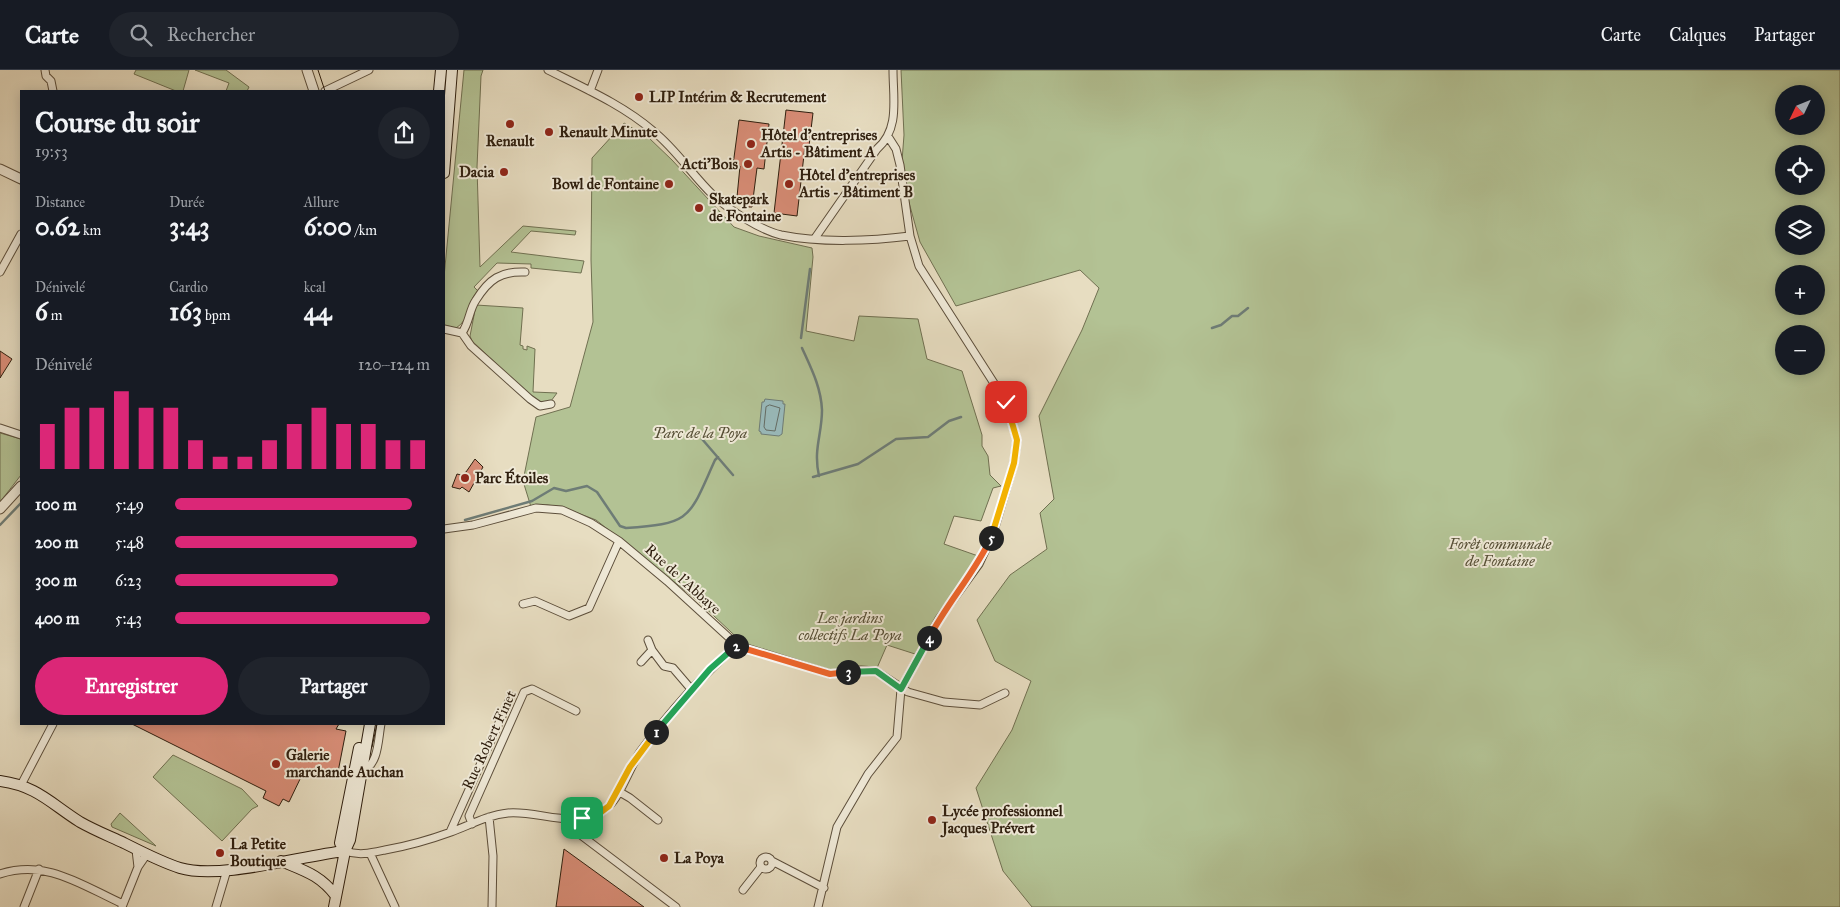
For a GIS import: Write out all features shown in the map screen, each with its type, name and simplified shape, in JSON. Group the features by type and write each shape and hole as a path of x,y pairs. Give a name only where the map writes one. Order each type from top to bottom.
{"main road":[{"path":"439,90 440,70"},
{"path":"445,160 452,70"},
{"path":"450,92 458,70"},
{"path":"344,851 340,843 364,725"},
{"path":"334,907 344,851 350,840 370,725"},
{"path":"0,781 21,785 60,806 79,821 136,850 181,868 226,870 344,851"},
{"path":"280,861 325,881 336,896"}],"street":[{"path":"45,70 46,76 51,81 52,90"},
{"path":"307,70 314,90"},
{"path":"327,90 369,70"},
{"path":"548,70 636,117 655,132 711,194 732,211 779,234 815,238 890,239 910,236"},
{"path":"590,92 598,70"},
{"path":"815,238 874,154 889,138 893,126 894,70"},
{"path":"818,907 837,827 868,774 897,737 901,689 939,619 979,564 993,534 1014,463 1017,440 1006,402 919,266 910,236 900,165 896,149 889,138"},
{"path":"0,169 20,179"},
{"path":"0,271 20,236"},
{"path":"462,332 469,323 475,301 498,275 508,271 525,272"},
{"path":"445,329 462,332 472,346 530,399 540,406 551,404"},
{"path":"0,428 20,435"},
{"path":"0,508 20,487"},
{"name":"Rue de l'Abbaye","path":"445,529 473,525 524,510 545,507 569,513 591,523 619,542 667,581 737,645 830,674 861,670 876,671 901,689 944,702 975,706 986,703 1005,692"},
{"path":"523,604 534,601 568,616 589,608 619,542"},
{"path":"648,640 652,650 664,666 673,668 691,689"},
{"path":"344,851 356,855 414,845 489,817 509,813 530,814 558,819 582,818 601,812 609,806 640,752 691,689 737,645"},
{"path":"641,662 652,650"},
{"name":"Rue Robert Finet","path":"472,824 469,816 524,692 532,689 576,711"},
{"name":"Rue Robert Finet","path":"450,832 511,696"},
{"path":"21,785 52,725"},
{"path":"362,771 367,769 374,759 381,725"},
{"path":"618,792 630,798 658,820"},
{"path":"489,817 493,856 492,907"},
{"path":"573,818 573,824 578,833 676,907"},
{"path":"136,850 138,867"},
{"path":"370,853 395,907"},
{"path":"0,874 18,868 48,870 122,906 138,867 147,854"},
{"path":"743,890 761,867 760,863 763,858 769,858 824,888"},
{"path":"24,907 39,869"},
{"path":"216,907 226,870"}],"green space":[{"path":"136,70 189,70 183,90 174,90 134,74"},
{"path":"195,70 226,70 249,87 248,90 226,90 229,83"},
{"path":"464,70 483,70 481,76 477,167 480,267 523,226 576,231 575,235 531,231 511,252 584,261 581,273 531,268 531,264 497,263 474,287 478,291 464,320 456,328 445,325 445,267"},
{"name":"Forêt communale de Fontaine","path":"901,70 1840,70 1840,907 1032,907 1003,871 976,788 1012,730 1031,681 995,661 977,620 1010,575 1047,549 1040,513 1054,499 1039,416 1082,330 1099,288 1080,270 956,306 920,242 901,174 904,135"},
{"name":"Parc de la Poya","path":"624,123 649,138 734,227 759,236 812,248 813,257 806,331 854,341 859,316 918,319 927,359 962,371 982,435 982,446 988,456 990,475 1001,486 993,488 981,521 954,516 944,544 981,557 952,594 915,654 887,645 877,668 854,667 835,671 748,648 697,600 596,520 562,507 547,505 531,507 523,481 536,417 570,407 593,322 591,260 592,158"},
{"path":"476,305 523,308 520,345 523,346 523,349 527,350 527,346 535,349 533,392 557,393 551,401 543,403 536,401 472,341 470,336"},
{"path":"0,433 20,439 20,476 0,502"},
{"path":"173,755 242,789 258,806 252,809 222,841 153,777"},
{"path":"120,813 156,846 112,827 111,824"}],"water":[{"path":"765,399 783,401 783,404 785,404 782,434 779,436 761,434 759,431 762,402"}],"building":[{"name":"Hôtel d'entreprises Artis - Bâtiment B","path":"786,110 813,113 809,146 805,146 797,216 774,213"},
{"name":"Hôtel d'entreprises Artis - Bâtiment A","path":"739,120 769,124 764,169 757,168 752,207 745,207 746,200 737,197 740,166 733,165"},
{"path":"0,351 12,359 0,378"},
{"name":"Parc Étoiles","path":"475,459 483,467 469,492 462,487 460,489 452,487 457,474 461,475 466,472"},
{"name":"Galerie marchande Auchan","path":"134,725 338,725 336,729 346,731 337,777 314,773 313,778 302,775 289,802 283,799 279,806 263,798 266,791"},
{"path":"564,849 644,907 556,907"}],"waterway":[{"path":"801,338 810,269"},
{"path":"1212,328 1221,325 1232,316 1238,316 1248,308"},
{"path":"802,348 820,393 822,419 817,450 819,476"},
{"path":"813,477 858,464 896,439 928,437 949,421 961,417"},
{"path":"702,439 733,475"},
{"path":"465,520 532,501 554,488 566,491 587,486 597,492 620,526 626,528 665,524 677,520 693,506 718,457"},
{"path":"0,525 20,504"}],"tram line":[{"path":"318,70 325,90"},
{"path":"372,747 377,725"}],"place":[{"name":"LIP Intérim & Recrutement","path":"639,97"},
{"name":"Renault","path":"510,124"},
{"name":"Renault Minute","path":"549,132"},
{"name":"Hôtel d'entreprises Artis - Bâtiment A","path":"751,144"},
{"name":"Acti'Bois","path":"748,164"},
{"name":"Dacia","path":"504,172"},
{"name":"Bowl de Fontaine","path":"669,184"},
{"name":"Hôtel d'entreprises Artis - Bâtiment B","path":"789,184"},
{"name":"Skatepark de Fontaine","path":"699,208"},
{"name":"Parc Étoiles","path":"465,478"},
{"name":"Galerie marchande Auchan","path":"276,764"},
{"name":"Lycée professionnel Jacques Prévert","path":"932,820"},
{"name":"La Petite Boutique","path":"220,853"},
{"name":"La Poya","path":"664,858"}],"route":[{"path":"582,818 601,812 609,806 615,799 630,767 640,752 691,689 737,645 796,665 830,674 836,675 861,670 876,671 901,689 939,619 979,564 993,534 1014,463 1017,440 1006,402"}],"park label":[{"name":"Les jardins collectifs La Poya","path":"850,626"}]}
